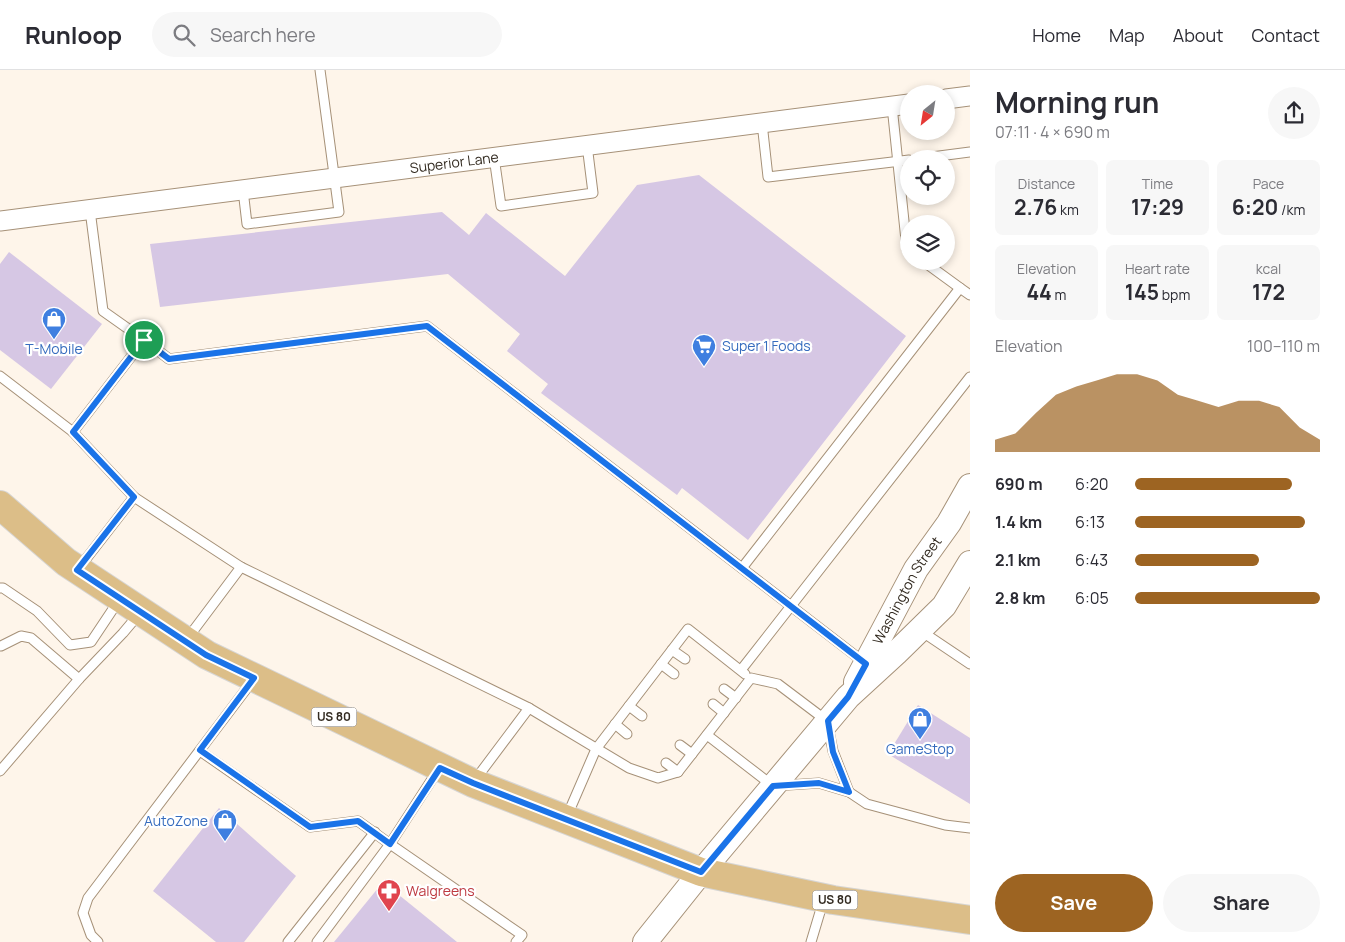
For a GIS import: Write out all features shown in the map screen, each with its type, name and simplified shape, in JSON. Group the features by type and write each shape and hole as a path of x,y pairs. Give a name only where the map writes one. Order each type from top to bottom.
{"main road":[{"name":"US 80","path":"0,505 66,562 206,655 473,783 701,872 824,898 970,920"}],"street":[{"path":"955,98 970,96"},
{"name":"Superior Lane","path":"0,222 900,105"},
{"name":"Washington Street","path":"848,697 916,569 949,523 970,486"},
{"name":"Washington Street","path":"645,942 701,872 848,697 944,606 970,563"}],"lane":[{"path":"243,190 247,224 339,212 320,70"},
{"path":"762,123 768,177 898,161"},
{"path":"900,124 898,161 903,215"},
{"path":"494,157 501,206 593,193 587,146"},
{"path":"955,154 970,152"},
{"path":"90,210 103,310 169,359 427,326 866,664"},
{"path":"935,270 970,295"},
{"path":"742,568 960,288"},
{"path":"73,432 144,340"},
{"path":"0,376 73,432 134,497 241,567 529,708 629,768 658,778 678,772 751,678"},
{"path":"741,670 970,377"},
{"path":"77,570 134,497"},
{"path":"185,641 241,567"},
{"path":"0,588 3,588 37,611 70,645 91,642 130,605"},
{"path":"0,771 79,679 123,633 130,605"},
{"path":"566,819 596,748 688,629 751,678 778,684 828,721 833,752 849,792"},
{"path":"920,630 970,664"},
{"path":"1,646 21,636 31,638 79,679"},
{"path":"672,650 685,659"},
{"path":"661,664 674,674"},
{"path":"98,942 91,935 83,913 88,898 254,678"},
{"path":"724,689 736,698"},
{"path":"712,704 724,713"},
{"path":"629,706 642,716"},
{"path":"473,783 529,708"},
{"path":"615,724 627,734"},
{"path":"707,735 773,786 819,783 849,792 867,804 945,825 970,828"},
{"path":"680,746 692,754"},
{"path":"200,750 310,827 358,821 522,935 516,942"},
{"path":"666,763 678,772"},
{"path":"317,942 390,844 440,768"},
{"path":"288,942 374,832"},
{"path":"811,942 824,898"}],"building":[{"name":"Super 1 Foods","path":"699,175 906,336 748,540 682,488 677,495 541,393 548,384 507,351 520,334 448,274 160,307 150,244 442,212 469,235 486,213 565,276 637,185"},
{"path":"9,252 102,324 51,389 0,350 0,264"},
{"path":"918,705 970,738 970,804 888,754"},
{"name":"AutoZone","path":"219,808 296,876 244,942 216,942 153,891"},
{"name":"Walgreens","path":"383,882 457,942 334,942"}],"place":[{"name":"T-Mobile","path":"54,340"},
{"name":"Super 1 Foods","path":"704,367"},
{"name":"GameStop","path":"920,740"},
{"name":"AutoZone","path":"225,842"},
{"name":"Walgreens","path":"389,912"}],"route":[{"path":"427,326 866,664 848,697 828,721 833,752 849,792 819,783 773,786 701,872 473,783 440,768 390,844 358,821 310,827 200,750 254,678 206,655 77,570 134,497 73,432 144,340 169,359 427,326"}]}
